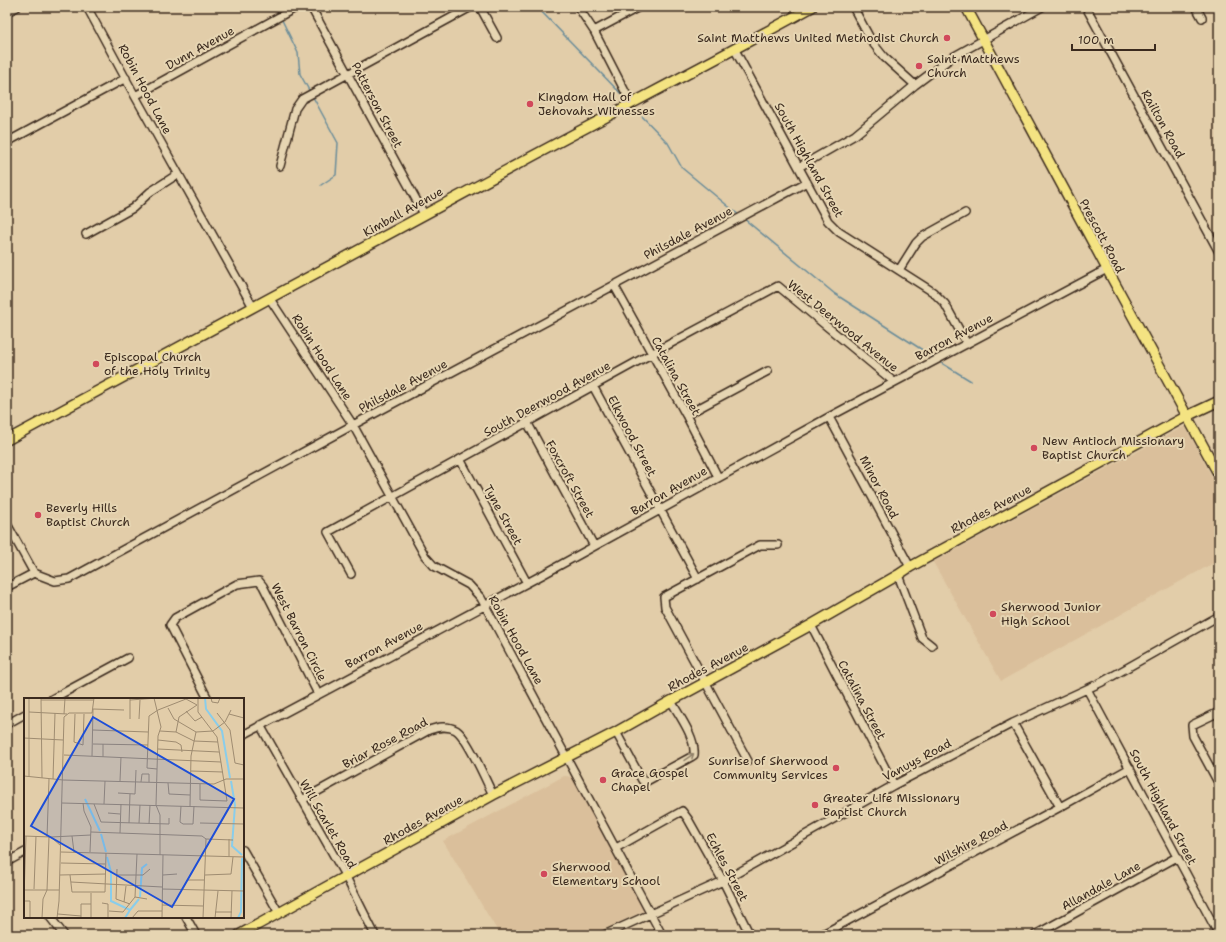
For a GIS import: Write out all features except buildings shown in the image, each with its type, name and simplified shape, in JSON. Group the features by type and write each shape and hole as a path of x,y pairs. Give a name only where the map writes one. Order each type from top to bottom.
{"main road":[{"name":"Kimball Avenue","path":"7,440 270,299 424,214 631,103 735,50 812,7"},
{"name":"Prescott Road","path":"966,7 1106,270 1219,475"},
{"path":"1187,416 1219,401"},
{"name":"Rhodes Avenue","path":"239,935 493,795 568,758 616,732 811,625 910,567 1187,416"}],"street":[{"path":"7,12 17,7"},
{"name":"Robin Hood Lane","path":"88,7 135,96 253,308"},
{"name":"Dunn Avenue","path":"135,96 297,7"},
{"name":"Patterson Street","path":"312,7 424,214"},
{"path":"280,166 295,109 302,99 471,7"},
{"path":"480,7 497,38"},
{"path":"578,7 594,31 631,103"},
{"path":"594,31 639,7"},
{"path":"853,7 872,42 884,57 915,85"},
{"path":"799,167 855,135 915,85 952,58 1042,7"},
{"name":"Railton Road","path":"1086,7 1219,252"},
{"path":"1196,7 1202,18"},
{"name":"South Highland Street","path":"735,50 828,221 839,232 933,292 945,304 967,344"},
{"path":"7,142 126,78"},
{"path":"86,234 133,208 150,192 178,174"},
{"name":"Philsdale Avenue","path":"34,573 55,581 69,579 353,424 807,182"},
{"path":"899,270 916,242 922,237 965,213"},
{"name":"Barron Avenue","path":"244,734 527,583 829,417 1106,270"},
{"name":"Catalina Street","path":"614,285 686,415 718,477"},
{"name":"South Deerwood Avenue","path":"351,574 328,532 651,354 778,286"},
{"name":"West Deerwood Avenue","path":"778,286 894,382"},
{"name":"Robin Hood Lane","path":"270,299 353,424 425,556 434,566 469,585 476,591 485,605 662,935"},
{"path":"686,415 768,371"},
{"name":"Elkwood Street","path":"593,386 698,579"},
{"name":"Minor Road","path":"829,417 910,567"},
{"name":"Foxcroft Street","path":"527,422 594,546"},
{"name":"Tyne Street","path":"460,459 527,583"},
{"path":"7,524 34,573 7,587"},
{"path":"748,761 665,607 664,597 760,545 778,545"},
{"path":"898,575 922,638 932,646"},
{"name":"West Barron Circle","path":"207,698 170,625 175,618 237,584 259,581 263,586 318,694"},
{"name":"Vanuys Road","path":"604,935 723,881 894,784 1013,722 1102,682 1219,616"},
{"name":"Catalina Street","path":"811,625 894,784"},
{"path":"54,698 128,658"},
{"name":"South Highland Street","path":"1087,689 1219,935"},
{"path":"616,732 642,780 645,782 693,756 695,751 689,732 671,701"},
{"path":"1219,712 1192,725 1193,736 1219,784"},
{"path":"7,724 24,715"},
{"path":"1013,722 1060,807"},
{"name":"Will Scarlet Road","path":"260,726 346,877 375,935"},
{"name":"Briar Rose Road","path":"302,800 428,730 442,726 456,730 467,743 493,795"},
{"name":"Wilshire Road","path":"821,935 1130,768"},
{"name":"Echles Street","path":"616,848 682,811 723,881 750,935"},
{"path":"244,852 278,913"},
{"path":"7,862 24,853"},
{"name":"Allandale Lane","path":"1035,935 1177,857"},
{"path":"51,918 64,935"},
{"path":"187,918 196,935"}],"shaded area":[{"path":"1185,426 1219,490 1219,560 1001,681 933,562"},
{"name":"Sherwood Elementary School","path":"564,776 573,777 644,907 643,911 593,935 500,935 443,841"}],"waterway":[{"path":"275,7 279,15"},
{"path":"537,7 625,98"},
{"path":"281,18 298,53 300,74 310,92"},
{"path":"313,97 338,143 336,175 321,185"},
{"path":"633,107 668,143 682,168 740,216"},
{"path":"743,218 835,294 935,358"},
{"path":"940,362 971,381"}],"place":[{"name":"Saint Matthews United Methodist Church","path":"947,38"},
{"name":"Saint Matthews Church","path":"919,66"},
{"name":"Kingdom Hall of Jehovahs Witnesses","path":"530,104"},
{"name":"Episcopal Church of the Holy Trinity","path":"96,364"},
{"name":"New Antioch Missionary Baptist Church","path":"1034,448"},
{"name":"Beverly Hills Baptist Church","path":"38,515"},
{"name":"Sherwood Junior High School","path":"993,614"},
{"name":"Sunrise of Sherwood Community Services","path":"836,768"},
{"name":"Grace Gospel Chapel","path":"603,780"},
{"name":"Greater Life Missionary Baptist Church","path":"815,805"},
{"name":"Sherwood Elementary School","path":"544,874"}]}
